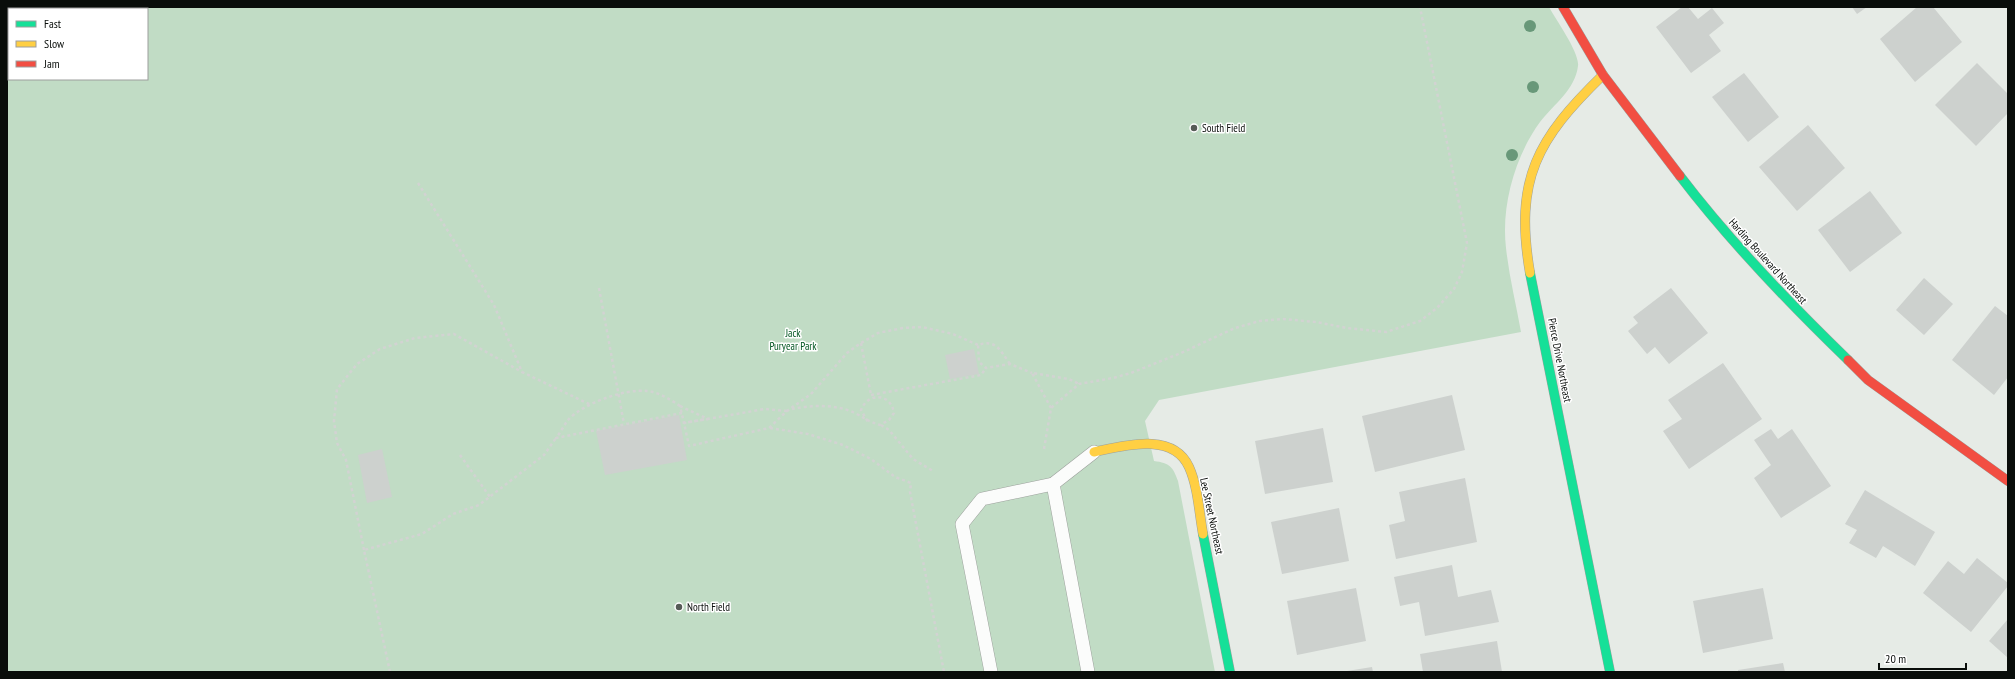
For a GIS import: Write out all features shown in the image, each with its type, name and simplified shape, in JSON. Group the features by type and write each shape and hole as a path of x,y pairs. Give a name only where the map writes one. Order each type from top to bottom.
{"street":[{"name":"Harding Boulevard Northeast","path":"1563,7 1603,75 1736,246 1790,304 1868,380 2008,481"},
{"name":"Pierce Drive Northeast","path":"1603,75 1575,101 1552,128 1533,163 1526,192 1525,232 1531,280 1610,672"},
{"name":"Lee Street Northeast","path":"1094,452 1144,443 1167,445 1185,459 1197,500 1230,672"}],"lane":[{"path":"991,672 962,524 982,499 1053,484 1094,452"},
{"path":"1053,484 1088,672"}],"path":[{"path":"1051,408 1078,384 1113,378 1131,373 1182,353 1235,328 1260,321 1297,320 1386,332 1420,321 1446,300 1454,289 1462,272 1467,243 1420,7"},
{"path":"418,183 494,305 522,372"},
{"path":"599,288 624,424"},
{"path":"769,428 788,411 811,394 847,353 878,333 904,328 922,327 953,334 978,345 987,342 997,346 1010,364"},
{"path":"390,672 346,460 337,443 334,421 337,389 357,364 380,349 415,338 454,334 522,372 590,405"},
{"path":"861,343 871,396"},
{"path":"978,345 979,362 986,368"},
{"path":"868,422 861,410 864,402 871,396 981,374 986,368 1010,364 1032,373 1069,379 1078,384"},
{"path":"1032,373 1051,408 1044,450"},
{"path":"364,550 422,534 453,514 479,505 544,455 568,420 590,405 637,390 649,391 670,399 680,406 708,419"},
{"path":"871,396 881,396 893,406 894,413 889,420 880,424"},
{"path":"684,423 765,409 788,411 809,405 829,407 853,412 868,422 880,424 889,430 913,459 933,471"},
{"path":"680,406 689,446 769,428 808,434 843,445 871,459 894,477 911,483 910,492 944,672"},
{"path":"556,438 682,413"},
{"path":"460,455 490,497"}],"green space":[{"name":"Jack Puryear Park","path":"7,7 1549,7 1572,45 1578,60 1578,66 1576,75 1568,90 1540,122 1523,150 1508,199 1505,232 1506,248 1521,332 1159,400 1145,421 1154,461 1170,466 1178,481 1215,672 7,672"}],"building":[{"path":"1682,7 1688,7 1698,19 1712,8 1724,23 1709,35 1721,51 1691,73 1656,27"},
{"path":"1852,7 1867,7 1857,14"},
{"path":"1917,7 1933,7 1962,42 1915,82 1880,39"},
{"path":"1977,63 2008,94 2008,113 1976,146 1935,105"},
{"path":"1744,73 1779,117 1748,142 1712,97"},
{"path":"1808,125 1845,168 1797,211 1759,167"},
{"path":"1870,191 1902,233 1850,272 1818,230"},
{"path":"1924,278 1953,304 1924,335 1896,310"},
{"path":"1671,288 1708,333 1669,364 1655,347 1647,354 1628,331 1638,323 1633,317"},
{"path":"1995,306 2008,316 2008,377 1994,395 1952,360"},
{"path":"974,349 979,374 950,379 945,355"},
{"path":"1723,363 1762,419 1689,469 1663,431 1682,419 1668,400"},
{"path":"1452,395 1465,450 1375,472 1362,416"},
{"path":"679,415 687,460 605,475 596,431"},
{"path":"1323,428 1333,482 1265,494 1255,441"},
{"path":"1771,429 1778,439 1792,429 1831,486 1781,518 1754,478 1771,465 1754,440"},
{"path":"382,449 392,497 367,503 358,455"},
{"path":"1465,478 1477,542 1396,559 1389,525 1405,521 1399,492"},
{"path":"1865,490 1935,532 1915,566 1883,546 1876,558 1849,543 1857,530 1845,524"},
{"path":"1339,508 1349,561 1282,574 1271,522"},
{"path":"1977,558 2008,583 2008,586 1971,632 1923,593 1948,561 1964,574"},
{"path":"1452,565 1458,597 1491,590 1499,622 1425,636 1419,602 1400,606 1394,577"},
{"path":"1356,588 1366,641 1297,655 1287,601"},
{"path":"1763,588 1773,639 1703,653 1693,601"},
{"path":"2008,619 2008,658 1989,641"},
{"path":"1497,641 1502,672 1423,672 1420,654"},
{"path":"1783,663 1785,672 1738,672 1738,670"},
{"path":"1372,667 1373,672 1347,671"}],"traffic: fast":[{"path":"1680,176 1719,225 1761,271 1848,360"},
{"path":"1530,273 1610,672"},
{"path":"1203,534 1230,672"}],"traffic: slow":[{"path":"1530,273 1526,240 1525,211 1529,186 1536,163 1547,141 1562,120 1580,98 1603,75"},
{"path":"1094,452 1146,444 1160,445 1171,449 1182,456 1192,475 1198,500 1203,534"}],"traffic: jam":[{"path":"1563,7 1603,75 1680,176"},
{"path":"1848,360 1868,380 2008,481"}],"place":[{"name":"South Field","path":"1194,128"},
{"name":"North Field","path":"679,607"}]}
